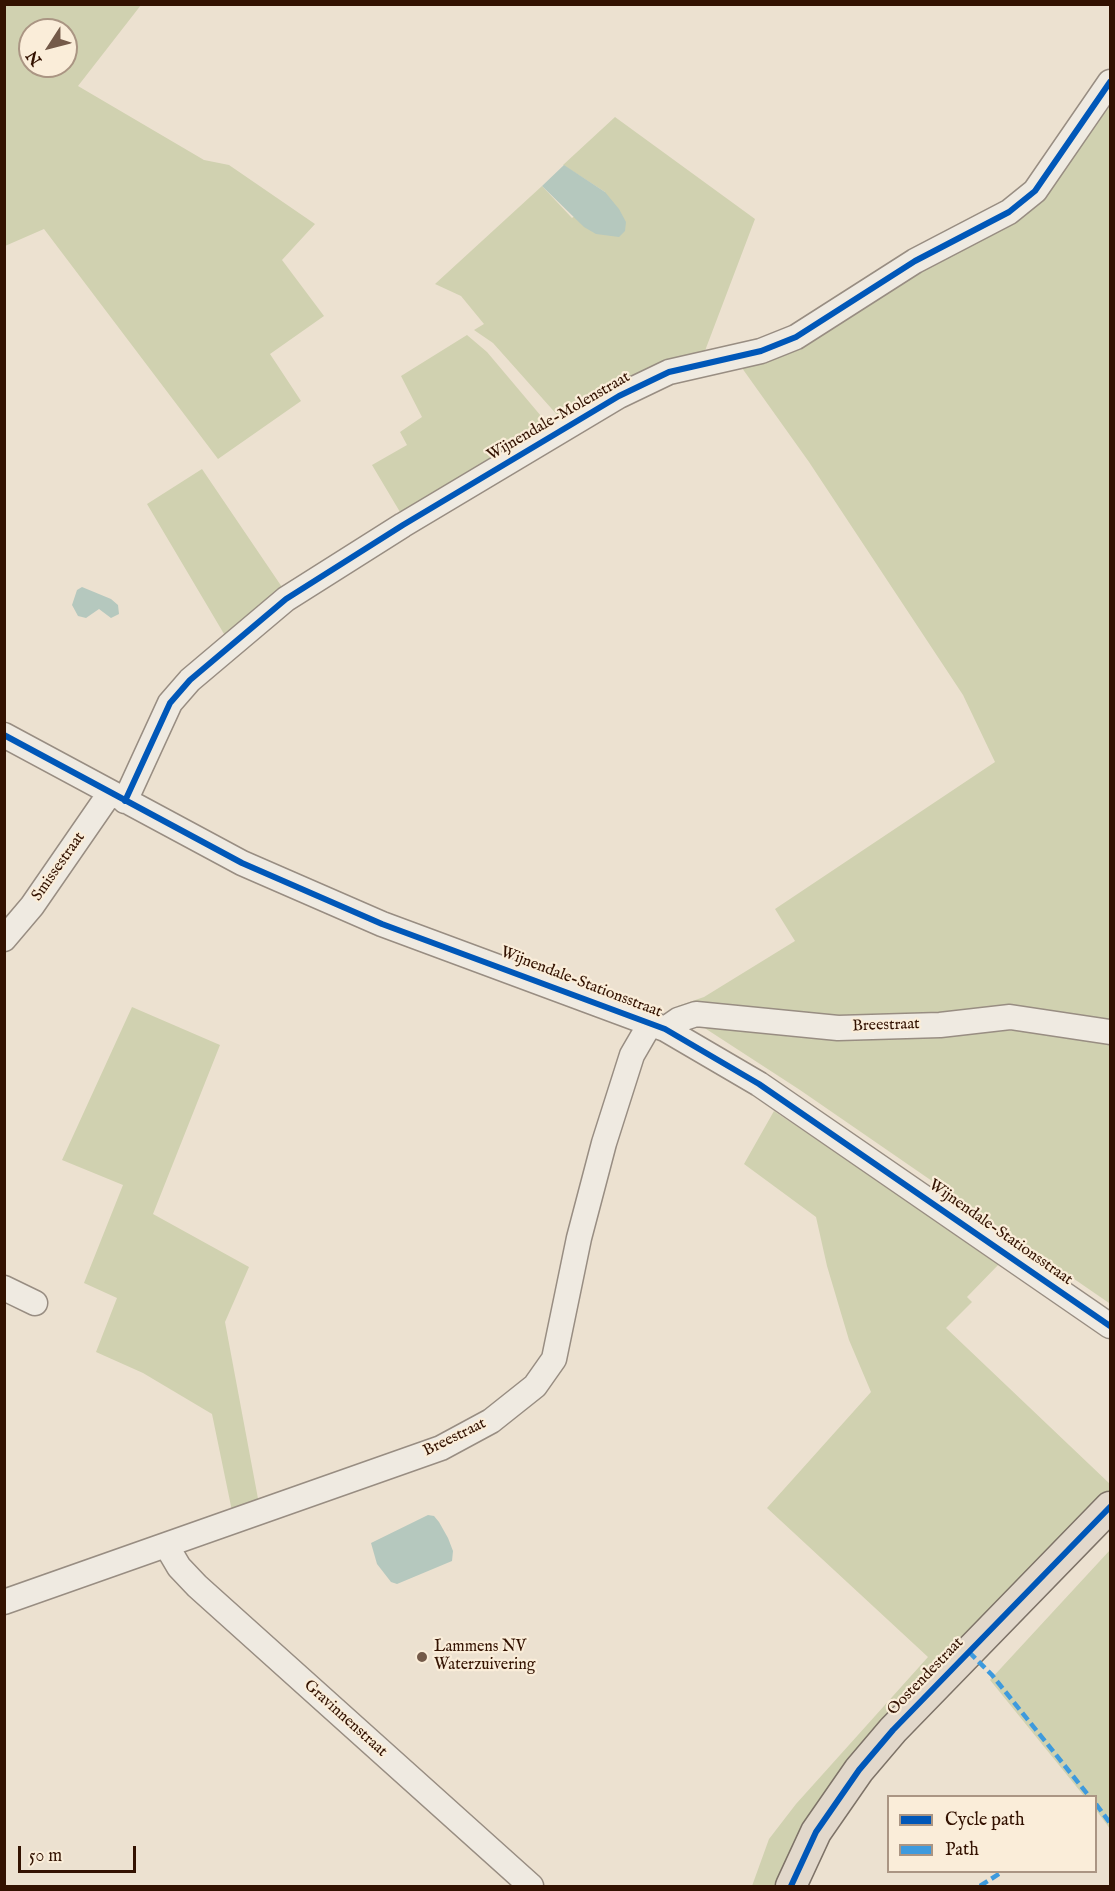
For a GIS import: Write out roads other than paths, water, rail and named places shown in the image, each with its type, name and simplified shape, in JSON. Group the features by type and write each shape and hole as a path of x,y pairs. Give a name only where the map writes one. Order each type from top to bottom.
{"main road":[{"name":"Oostendestraat","path":"791,1887 816,1832 859,1770 893,1730 1110,1508"}],"street":[{"name":"Wijnendale-Molenstraat","path":"118,797 170,703 190,680 286,599 403,525 619,396 669,372 761,351 796,337 915,261 1010,212 1039,185 1110,82"},
{"name":"Wijnendale-Stationsstraat","path":"4,735 242,863 382,924 657,1026 759,1084 1110,1326"},
{"name":"Smissestraat","path":"4,939 118,797"},
{"name":"Breestraat","path":"4,1602 288,1500 441,1448 491,1420 535,1386 554,1359 579,1238 604,1143 632,1055 657,1026 696,1014 838,1028 940,1025 1010,1017 1110,1032"},
{"path":"4,1288 35,1303"},
{"name":"Gravinnenstraat","path":"166,1545 196,1586 531,1887"}],"place":[{"name":"Lammens NV Waterzuivering","path":"422,1657"}]}
